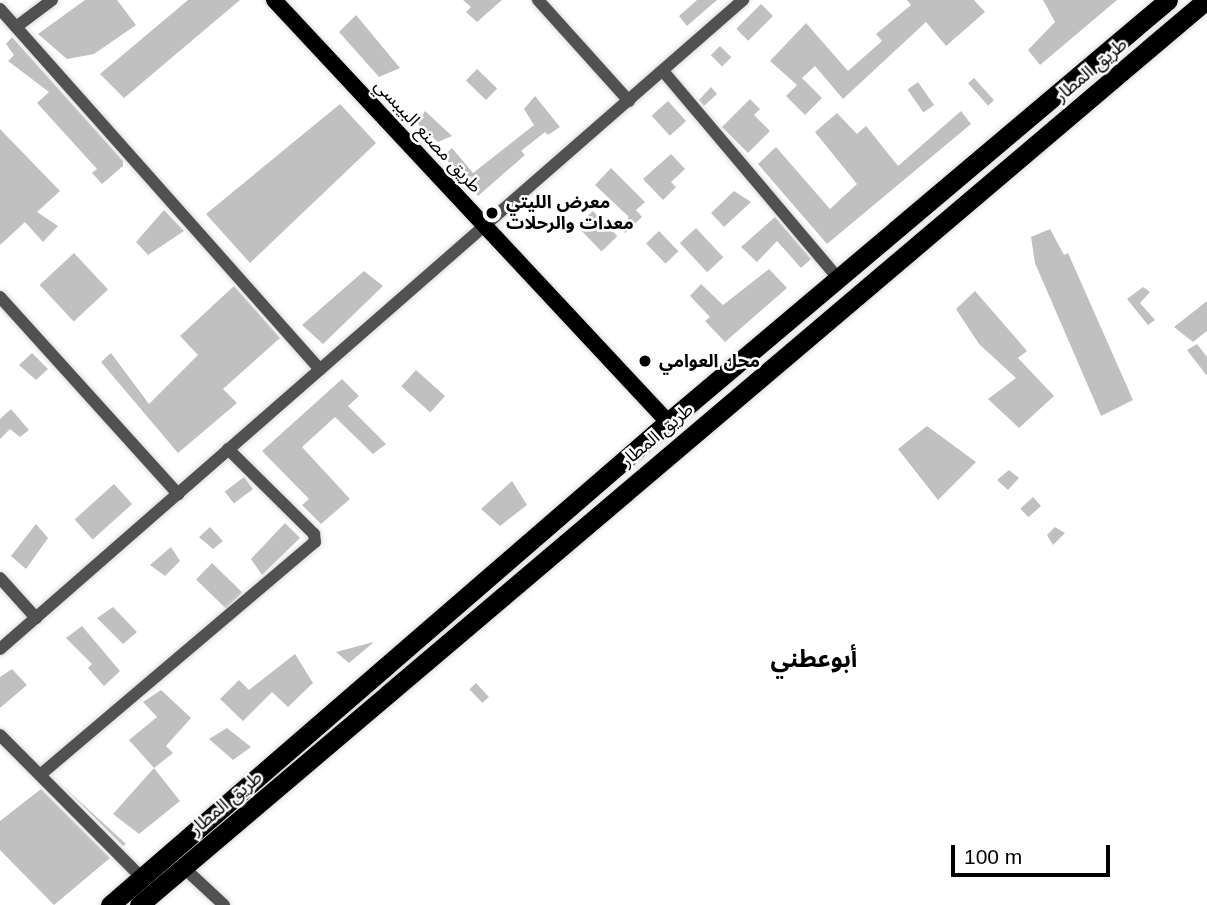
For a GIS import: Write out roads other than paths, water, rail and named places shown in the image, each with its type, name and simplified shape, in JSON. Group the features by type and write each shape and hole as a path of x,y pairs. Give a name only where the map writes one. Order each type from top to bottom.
{"highway":[{"name":"طريق المطار","path":"110,905 513,560 668,422 1168,0"},
{"name":"طريق المطار","path":"139,905 1206,0"},
{"path":"289,749 305,764"}],"main road":[{"name":"طريق مصنع البيبسي","path":"274,0 668,422"}],"street":[{"path":"16,27 52,0"},
{"path":"538,0 629,101"},
{"path":"0,649 743,0"},
{"path":"0,9 320,369"},
{"path":"663,71 839,279"},
{"path":"0,297 178,494"},
{"path":"40,775 315,542 314,534 228,449"},
{"path":"0,578 36,618"},
{"path":"0,735 142,878"},
{"path":"183,867 224,905"}],"place":[{"name":"معرض الليتي معدات والرحلات","path":"492,213"},
{"name":"محل العوامي","path":"645,361"}],"district":[{"name":"أبوعطني","path":"814,659"}]}
